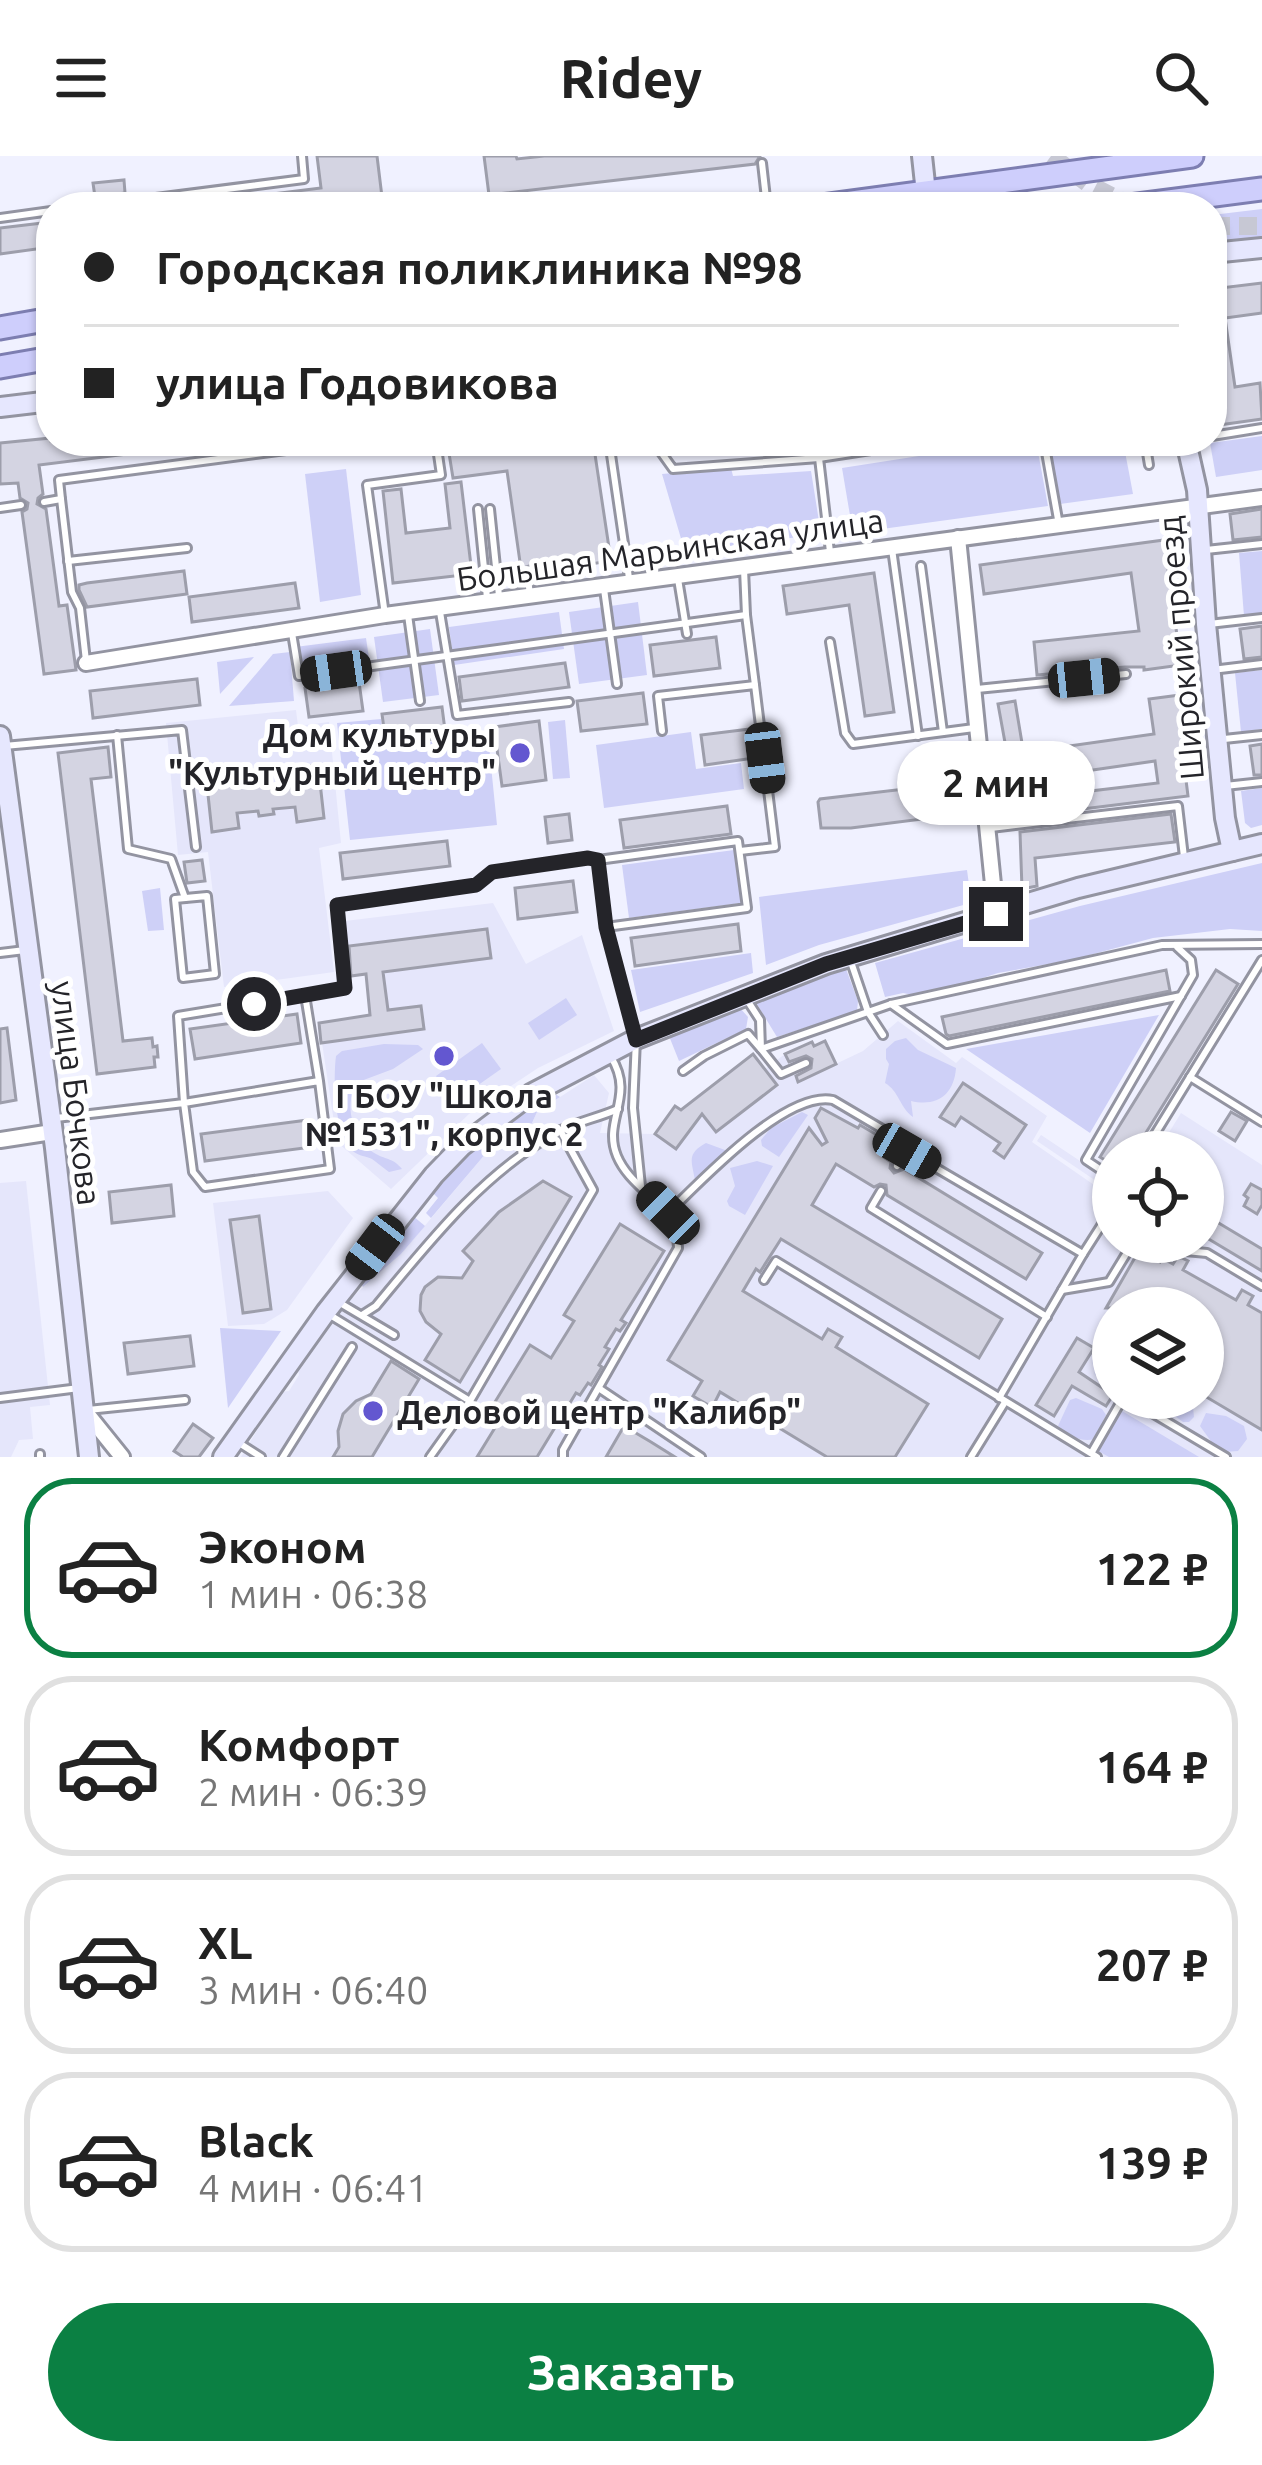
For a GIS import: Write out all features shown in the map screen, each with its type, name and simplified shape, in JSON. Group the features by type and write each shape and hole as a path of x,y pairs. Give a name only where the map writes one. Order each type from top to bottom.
{"main road":[{"path":"933,192 1177,157"},
{"path":"1227,196 1262,189"},
{"path":"0,328 36,322"},
{"path":"4,368 36,361"}],"street":[{"path":"922,156 926,192"},
{"path":"1227,252 1262,248"},
{"path":"0,407 36,403"},
{"name":"Широкий проезд","path":"1189,456 1199,506 1205,624 1232,851"},
{"name":"Большая Марьинская улица","path":"86,663 385,615 1262,498"},
{"path":"958,538 996,914"},
{"name":"улица Бочкова","path":"0,736 89,1457"},
{"path":"231,1450 330,1306 409,1205 462,1146 531,1094 636,1040 850,957 1078,888 1262,844"},
{"path":"0,1140 51,1126"},
{"path":"85,1411 122,1457"}],"lane":[{"path":"207,192 304,179 302,156"},
{"path":"762,163 765,192"},
{"path":"271,184 272,192"},
{"path":"0,218 36,214"},
{"path":"1227,434 1262,428"},
{"path":"86,663 59,480 241,456"},
{"path":"385,615 367,484 441,475 438,456"},
{"path":"612,456 630,582"},
{"path":"664,456 673,469 832,456"},
{"path":"1047,456 1059,525"},
{"path":"1148,456 1149,465"},
{"path":"819,458 830,555"},
{"path":"44,502 61,499"},
{"path":"0,508 21,505"},
{"path":"478,509 493,600"},
{"path":"490,509 493,600"},
{"path":"1202,551 1262,544"},
{"path":"892,547 918,736"},
{"path":"68,561 188,548"},
{"path":"740,850 775,847 744,565"},
{"path":"921,566 943,732"},
{"path":"527,573 530,596"},
{"path":"677,576 687,634"},
{"path":"603,586 617,684"},
{"path":"440,608 457,716 569,702"},
{"path":"407,612 420,700"},
{"path":"292,630 299,676 746,616"},
{"path":"1205,624 1262,618"},
{"path":"830,642 847,740 853,744 977,728"},
{"path":"1210,670 1262,664"},
{"path":"974,689 1126,674"},
{"path":"662,731 658,696 755,686"},
{"path":"2,757 117,735 182,730 196,848"},
{"path":"117,735 128,849 171,860 184,898"},
{"path":"1217,739 1262,735"},
{"path":"1222,786 1262,782"},
{"path":"988,829 1178,806 1184,862"},
{"path":"305,995 330,1169 205,1186 194,1172 178,1016 345,988 337,905 476,885 492,872 738,841 748,908 606,927"},
{"path":"598,860 606,927 636,1040 633,1121 641,1186"},
{"path":"207,896 215,974 183,978 175,899 184,898 207,896"},
{"path":"761,1048 891,1004 1162,945 1262,944"},
{"path":"1103,1131 1193,975 1191,960 1175,945"},
{"path":"0,953 28,950"},
{"path":"850,957 868,1012 883,1035"},
{"path":"1157,1131 1262,960"},
{"path":"891,1004 947,1044 1181,996"},
{"path":"745,997 760,1020 761,1048"},
{"path":"683,1071 748,1034 781,1074 806,1063"},
{"path":"563,1457 678,1248 668,1213 625,1172 615,1154 612,1133 622,1095 609,1054"},
{"path":"1190,1077 1262,1122"},
{"path":"51,1126 319,1082"},
{"path":"668,1213 776,1116 822,1098 894,1136 907,1151 1084,1254"},
{"path":"362,1315 376,1306 476,1192 508,1165 560,1130 618,1109"},
{"path":"430,1457 470,1401 593,1190 560,1130"},
{"path":"897,1166 907,1151"},
{"path":"881,1192 871,1208 1047,1317"},
{"path":"970,1457 1092,1241"},
{"path":"1062,1290 1108,1282 1131,1246 1207,1253 1262,1286"},
{"path":"764,1280 776,1261 1094,1455 1114,1419"},
{"path":"330,1306 362,1315 394,1334"},
{"path":"330,1306 470,1401"},
{"path":"283,1457 352,1347"},
{"path":"0,1398 82,1387"},
{"path":"600,1389 701,1457"},
{"path":"85,1411 185,1400"},
{"path":"1161,1419 1226,1457"},
{"path":"231,1450 261,1457"}],"shaded area":[{"path":"1262,209 1262,241 1227,245 1227,213"},
{"path":"1262,436 1262,470 1216,477 1212,456 1227,456 1227,441"},
{"path":"919,456 1039,456 1048,506 853,533 842,468"},
{"path":"1051,456 1126,456 1133,494 1060,504"},
{"path":"731,468 733,476 811,471 821,534 685,552 662,474"},
{"path":"346,469 361,595 320,602 305,474"},
{"path":"1262,551 1262,614 1244,616 1239,553"},
{"path":"638,602 647,675 579,684 569,612"},
{"path":"559,612 564,649 454,665 449,627"},
{"path":"430,629 439,695 383,702 374,637"},
{"path":"366,638 370,665 299,675 295,647"},
{"path":"290,652 294,701 229,706 273,654"},
{"path":"254,657 220,694 217,662"},
{"path":"1262,670 1262,729 1241,732 1235,673"},
{"path":"296,710 298,726 329,722 341,843 319,848 334,972 224,987 208,852 178,855 166,723"},
{"path":"381,719 385,746 488,736 497,825 350,840 337,723"},
{"path":"565,720 570,778 553,779 548,722"},
{"path":"691,732 696,769 741,763 744,789 604,808 596,745"},
{"path":"1262,788 1262,825 1251,828 1245,823 1241,791"},
{"path":"734,850 741,903 629,918 622,865"},
{"path":"1262,863 1262,931 1230,929 1153,938 998,973 924,997 903,993 885,997 875,963 1080,906"},
{"path":"967,870 967,904 819,945 766,965 759,897"},
{"path":"160,888 164,930 148,931 142,891"},
{"name":"ГБОУ \"Школа №1531\", корпус 2","path":"493,903 526,964 582,935 614,1031 538,1068 469,1114 391,1189 337,1142 319,1023 370,1015 366,975 351,976 345,921"},
{"path":"751,953 753,973 640,1012 631,970"},
{"path":"846,969 857,1011 777,1037 755,1001"},
{"path":"566,998 577,1015 539,1040 528,1023"},
{"path":"739,1007 748,1017 746,1029 679,1061 669,1036"},
{"path":"1159,1015 1090,1133 966,1049"},
{"path":"898,1021 956,1063 962,1057 1047,1116 1032,1142 1092,1183 1092,1263 1224,1263 1224,1141 1262,1165 1262,1457 241,1457 280,1392 289,1391 299,1375 297,1365 343,1305 401,1254 487,1152 532,1123 537,1112 594,1075 609,1093 600,1133 655,1134 675,1106 686,1113 695,1107 692,1102 753,1054 765,1069 812,1042 825,1069 863,1051"},
{"path":"906,1038 918,1050 956,1068 952,1085 942,1097 911,1101 913,1117 885,1083 886,1049"},
{"path":"482,1043 501,1069 454,1102 436,1076"},
{"path":"384,1044 423,1049 393,1069 361,1081 351,1097 359,1137 370,1150 402,1169 389,1172 347,1145 335,1093 336,1056"},
{"path":"552,1092 560,1097 537,1112 532,1123 487,1152 431,1218 426,1213 438,1198 432,1192 459,1163"},
{"path":"802,1112 808,1115 779,1157 762,1146 771,1128"},
{"path":"1181,1113 1209,1131 1170,1131"},
{"path":"1041,1135 1092,1169 1092,1178 1037,1141"},
{"path":"706,1143 725,1150 725,1155 698,1181 692,1158"},
{"path":"757,1161 773,1166 745,1215 727,1201 735,1186 730,1168"},
{"path":"26,1181 50,1405 30,1407 33,1439 19,1440 11,1457 0,1457 0,1183"},
{"path":"328,1191 353,1218 287,1310 264,1324 228,1326 213,1203"},
{"path":"413,1216 425,1226 363,1287 360,1282"},
{"path":"220,1328 281,1331 228,1408"},
{"path":"1070,1400 1092,1405 1092,1419 1104,1419 1095,1439 1075,1437 1058,1426"},
{"path":"1226,1416 1244,1426 1247,1439 1238,1451 1224,1452 1200,1426 1203,1419"},
{"path":"1117,1419 1135,1419 1199,1457 1109,1457 1098,1451"}],"building":[{"path":"317,156 377,156 381,192 289,192 321,188"},
{"path":"484,156 760,156 755,164 489,192"},
{"path":"124,180 125,192 94,192 93,183"},
{"path":"36,224 36,249 0,254 0,228"},
{"path":"1262,283 1262,313 1227,318 1227,287"},
{"path":"1227,332 1235,387 1260,383 1262,419 1227,424"},
{"path":"36,439 36,456 112,456 39,465 43,494 37,504 46,509 59,606 67,605 76,670 44,674 22,512 28,503 20,498 18,483 0,484 0,443"},
{"path":"449,456 595,456 611,561 534,572 529,566 521,569 507,471 453,478"},
{"path":"461,482 472,574 393,583 383,491 401,489 406,533 450,528 445,484"},
{"path":"1262,509 1262,537 1233,540 1230,514"},
{"path":"1164,540 1181,665 1037,675 1034,642 1139,631 1131,573 984,594 980,565"},
{"path":"184,571 187,594 87,607 79,590 79,585 87,583"},
{"path":"874,573 894,712 865,716 849,605 787,614 783,586"},
{"path":"295,583 299,608 192,622 189,597"},
{"path":"1262,626 1262,657 1244,659 1240,629"},
{"path":"716,637 720,668 654,676 650,645"},
{"path":"565,663 569,687 462,701 459,677"},
{"path":"197,679 200,705 93,718 90,691"},
{"path":"359,682 363,711 309,717 305,688"},
{"path":"643,693 647,724 581,731 577,701"},
{"path":"1180,695 1190,771 1185,772 1188,796 1018,817 1015,800 1158,783 1155,761 1058,775 1055,748 1154,734 1149,699"},
{"path":"1015,701 1028,779 1012,781 998,704"},
{"path":"442,707 446,738 386,744 382,714"},
{"name":"Дом культуры \"Культурный центр\"","path":"539,721 546,780 502,786 494,727"},
{"path":"750,729 754,758 705,765 701,735"},
{"path":"1262,744 1262,775 1254,775 1250,746"},
{"path":"108,747 111,777 91,779 123,1041 152,1038 158,1057 154,1057 155,1067 97,1074 58,753"},
{"path":"318,765 324,818 297,822 295,807 259,816 258,811 237,813 239,828 212,832 206,776 232,773 234,788 256,786 256,781 269,780 270,785 293,782 291,768"},
{"path":"947,784 954,815 821,828 820,799"},
{"path":"727,806 731,834 624,848 620,820"},
{"path":"569,814 572,840 548,843 545,817"},
{"path":"1171,814 1175,842 1035,858 1037,886 1022,889 1020,832"},
{"path":"447,841 450,866 343,879 340,853"},
{"path":"202,860 205,881 187,883 184,862"},
{"path":"573,881 577,912 518,919 515,888"},
{"path":"738,924 741,951 635,966 631,938"},
{"path":"487,929 491,958 383,972 388,1010 421,1006 424,1029 321,1043 319,1023 370,1015 366,974 351,976 349,946"},
{"path":"1166,970 1170,991 946,1034 942,1017"},
{"path":"1216,970 1238,984 1147,1131 1116,1131"},
{"path":"297,1014 301,1043 195,1059 190,1029"},
{"path":"7,1028 16,1100 0,1103 0,1029"},
{"path":"825,1041 836,1064 798,1082 796,1076 811,1068 812,1059 806,1056 789,1062 785,1054"},
{"path":"753,1054 777,1085 716,1132 702,1114 676,1149 655,1134 675,1106 681,1110"},
{"path":"963,1083 1026,1125 1004,1158 994,1151 1000,1143 961,1117 955,1126 940,1117"},
{"path":"821,1108 889,1142 882,1156 891,1162 894,1173 904,1169 1042,1253 1026,1279 887,1195 886,1185 874,1187 836,1164 812,1205 1002,1319 979,1358 781,1239 760,1272 756,1269 743,1291 822,1339 828,1329 842,1337 836,1347 928,1404 895,1457 827,1457 720,1392 710,1406 693,1396 702,1381 668,1360 809,1128 822,1145 827,1142 815,1118"},
{"path":"1231,1112 1247,1121 1235,1141 1219,1131"},
{"path":"308,1120 312,1147 205,1161 201,1134"},
{"path":"543,1181 571,1197 460,1382 425,1360 441,1334 420,1311 421,1295 438,1277 462,1278 473,1261 463,1251 499,1212"},
{"path":"1251,1184 1262,1190 1257,1214 1244,1206"},
{"path":"171,1185 174,1216 112,1223 109,1192"},
{"path":"259,1216 271,1309 243,1313 230,1220"},
{"path":"620,1224 664,1251 621,1320 626,1323 605,1347 609,1349 591,1385 580,1395 576,1393 537,1457 477,1457 501,1418 490,1410 530,1345 551,1358 574,1321 564,1315"},
{"path":"1224,1226 1262,1249 1262,1271 1224,1248"},
{"path":"1132,1263 1187,1263 1183,1270 1213,1287 1118,1287"},
{"path":"1242,1290 1253,1296 1248,1305 1262,1313 1262,1430 1224,1407 1224,1293 1236,1300"},
{"path":"190,1336 194,1366 128,1374 124,1343"},
{"path":"1077,1338 1092,1347 1079,1372 1092,1381 1092,1398 1072,1386 1054,1416 1036,1405"},
{"name":"Деловой центр \"Калибр\"","path":"391,1361 419,1379 372,1457 333,1457 343,1414 371,1394"},
{"path":"193,1424 213,1438 199,1457 183,1457 174,1451"},
{"path":"624,1426 651,1442 675,1457 606,1457"}],"tunnel":[{"path":"1051,156 1104,192"},
{"path":"1227,226 1262,226"}],"place":[{"name":"Дом культуры \"Культурный центр\"","path":"520,753"},
{"name":"ГБОУ \"Школа №1531\", корпус 2","path":"444,1056"},
{"name":"Деловой центр \"Калибр\"","path":"373,1411"}],"route":[{"path":"254,1004 345,988 337,905 476,885 492,872 588,858 598,860 606,927 636,1040 826,964 996,914"}]}
